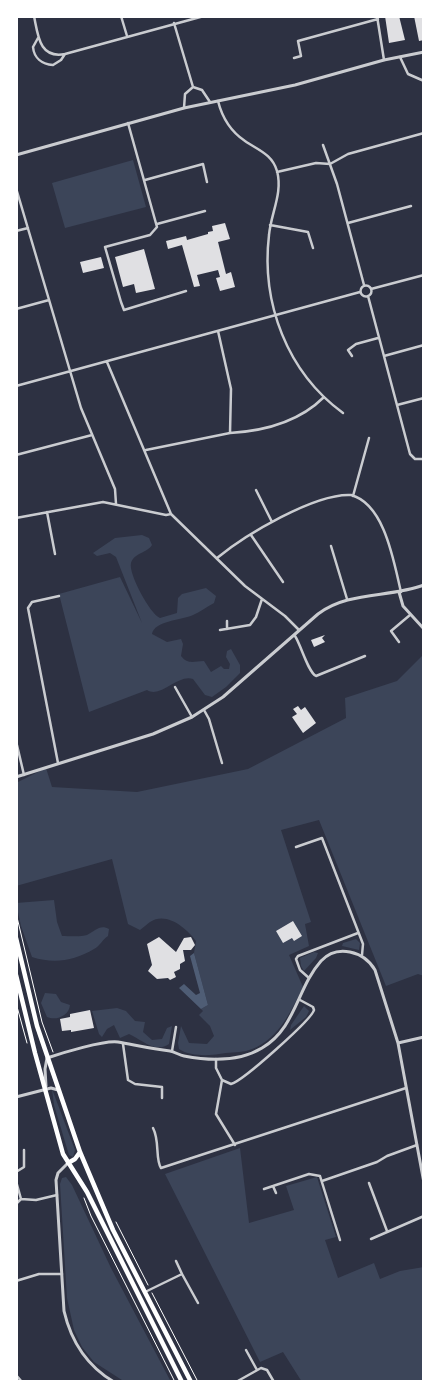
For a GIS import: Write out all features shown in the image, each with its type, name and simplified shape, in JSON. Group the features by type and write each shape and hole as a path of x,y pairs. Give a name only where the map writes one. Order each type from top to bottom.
{"main road":[{"path":"16,938 29,997 47,1058 80,1152 104,1211 148,1291 191,1382"},
{"path":"16,975 58,1140 68,1163 87,1192 182,1382"},
{"path":"68,1163 75,1160 80,1152"}],"street":[{"path":"34,16 38,38 47,52 52,55 65,54 204,16"},
{"path":"121,16 126,36"},
{"path":"294,58 301,56 298,40 378,18 384,60"},
{"path":"174,23 192,88"},
{"path":"38,38 33,49 35,56 42,62 55,64 65,54"},
{"path":"16,155 184,108 302,84 384,60 424,52"},
{"path":"400,57 408,74 424,81"},
{"path":"192,88 202,90 210,102"},
{"path":"184,108 185,94 192,88"},
{"path":"218,101 222,114 231,128 246,142 267,154 277,172 279,194 270,225 268,269 276,315 294,361 311,384 343,413"},
{"path":"128,124 157,224 152,234 105,247 124,310 186,291"},
{"path":"277,172 316,163 330,164 348,154 424,133"},
{"path":"16,386 360,292 364,285 348,223 323,145"},
{"path":"145,180 203,164 207,182"},
{"path":"16,188 81,408 115,489 116,504"},
{"path":"348,223 411,206"},
{"path":"157,224 205,211"},
{"path":"270,225 308,232 313,248"},
{"path":"16,231 28,228"},
{"path":"371,289 424,275"},
{"path":"364,285 371,289"},
{"path":"371,289 368,296 411,456 417,460 424,459"},
{"path":"360,292 363,296 368,296"},
{"path":"16,309 49,300"},
{"path":"218,331 230,384 230,433"},
{"path":"352,356 348,350 352,347 379,338"},
{"path":"384,356 424,345"},
{"path":"107,362 146,450 171,514 216,558 262,599 289,619 300,631"},
{"path":"146,450 230,433 264,429 288,421 308,411 324,397"},
{"path":"397,405 424,398"},
{"path":"16,455 92,435"},
{"path":"352,496 369,438"},
{"path":"256,490 272,522"},
{"path":"216,558 272,522 326,498 352,496 368,506 385,532 403,606 424,629"},
{"path":"16,518 99,502 166,515 171,514"},
{"path":"47,511 55,554"},
{"path":"251,536 283,582"},
{"path":"331,546 347,599"},
{"path":"16,777 153,734 192,717 204,710 295,636 323,610 347,599 400,592 424,585"},
{"path":"58,765 29,604 59,596"},
{"path":"220,630 250,625 256,617 262,599"},
{"path":"399,642 391,631 410,615"},
{"path":"227,621 228,629"},
{"path":"295,636 303,648 313,675 326,674 365,656"},
{"path":"175,687 192,717"},
{"path":"204,710 209,719 222,763"},
{"path":"16,741 24,775"},
{"path":"296,847 322,838 364,946 362,955"},
{"path":"310,979 300,970 296,959 298,956 358,933"},
{"path":"46,1089 45,1063 47,1058 116,1042 172,1051 184,1056 216,1059 236,1058 264,1047 284,1027 320,962 332,953 346,952 362,955 370,961 380,982 398,1043 424,1183"},
{"path":"222,1080 231,1084 240,1079 274,1052 291,1033 311,1017 313,1007 300,1000"},
{"path":"172,1051 176,1027"},
{"path":"398,1043 424,1037"},
{"path":"123,1044 128,1080 134,1084 162,1087 162,1098"},
{"path":"216,1059 216,1068 222,1080 216,1114 235,1145"},
{"path":"153,1128 158,1138 159,1164 161,1168 406,1088"},
{"path":"16,1097 46,1089 58,1090"},
{"path":"322,1181 378,1162 387,1156 417,1145"},
{"path":"16,1172 24,1167 24,1150"},
{"path":"68,1163 57,1176 64,1311 73,1339 86,1358 114,1382"},
{"path":"264,1189 315,1174 320,1176 340,1240"},
{"path":"16,1181 21,1199"},
{"path":"370,1184 387,1232"},
{"path":"273,1186 276,1193"},
{"path":"16,1204 21,1199 36,1200 58,1195"},
{"path":"371,1239 424,1216"},
{"path":"176,1261 198,1303"},
{"path":"16,1281 39,1274 62,1274"},
{"path":"148,1291 182,1274"},
{"path":"246,1350 257,1370"},
{"path":"236,1382 261,1368 267,1370 274,1382"},
{"path":"16,1375 22,1382"},
{"path":"104,1382 106,1377"}],"path":[{"path":"16,913 42,1022 53,1053"},
{"path":"16,1002 28,1048"},
{"path":"84,1200 175,1382"},
{"path":"114,1219 148,1291 198,1382"}],"shaded area":[{"path":"133,160 146,207 65,228 52,183"},
{"path":"142,535 149,538 152,545 135,557 131,563 131,568 141,593 156,615 160,618 177,613 178,598 182,594 206,588 216,596 214,603 193,615 158,626 152,634 167,642 181,639 183,644 181,656 189,662 204,661 211,672 221,666 224,669 229,669 230,664 226,657 227,651 231,649 240,665 240,673 226,687 212,697 205,695 193,679 187,678 158,691 152,692 147,690 89,712 59,594 120,577 142,623 116,557 110,553 97,556 93,553 115,538"},
{"path":"424,654 424,976 418,974 386,986 319,820 281,830 311,922 305,924 309,946 289,955 303,987 287,1017 274,1034 257,1047 246,1051 204,1055 188,1053 179,1049 178,1043 181,1026 189,1043 207,1044 214,1036 210,1026 199,1015 203,1011 201,1009 208,1005 194,953 196,941 187,931 170,920 156,919 140,930 128,924 112,859 16,886 16,783 46,768 52,787 137,792 248,769 346,718 345,698 397,681"},
{"path":"54,900 57,922 62,936 85,936 103,927 109,929 108,936 96,948 71,959 56,961 32,957 21,926 16,903"},
{"path":"356,939 360,943 359,950 342,946 343,943"},
{"path":"314,952 318,953 316,958 304,971 300,958"},
{"path":"194,953 208,1005 201,1009 179,988 184,984 196,995 200,993 190,956"},
{"path":"45,993 56,994 61,1002 70,1005 65,1015 58,1018 47,1017 41,1003"},
{"path":"304,1006 309,1011 306,1017 290,1030 291,1025"},
{"path":"117,1008 126,1011 135,1021 145,1022 143,1032 152,1040 162,1039 167,1028 172,1026 169,1044 164,1047 153,1047 129,1034 120,1038 114,1025 107,1029 102,1037 99,1034 92,1011"},
{"path":"52,1089 75,1150 73,1157 69,1155 54,1105"},
{"path":"240,1148 249,1223 294,1210 286,1186 317,1177 336,1237 325,1240 338,1278 374,1263 380,1279 400,1271 424,1267 424,1382 302,1382 283,1352 260,1362 165,1174"},
{"path":"66,1177 72,1185 111,1268 171,1382 125,1382 94,1362 82,1347 74,1330 67,1298 60,1184 62,1178"}],"building":[{"path":"385,16 399,16 405,40 389,43"},
{"path":"414,16 424,16 424,40 419,41"},
{"path":"225,223 230,239 218,242 226,274 231,272 235,287 220,291 216,278 220,277 218,270 197,275 200,286 194,287 182,245 168,249 166,241 186,236 187,240 208,234 208,232 213,231 212,226"},
{"path":"144,249 155,289 136,293 134,284 123,287 115,257"},
{"path":"101,257 104,268 83,273 80,262"},
{"path":"325,635 322,638 325,642 314,647 311,640"},
{"path":"298,706 301,710 305,707 316,723 303,733 292,717 297,714 293,709"},
{"path":"293,921 302,936 294,941 292,938 283,943 276,931"},
{"path":"159,937 176,952 184,938 191,937 195,945 191,950 183,950 185,961 180,964 180,969 174,972 176,977 170,980 168,978 157,979 148,971 152,965 147,944"},
{"path":"90,1010 94,1028 71,1032 71,1030 62,1031 60,1019 70,1017 70,1014"}]}
